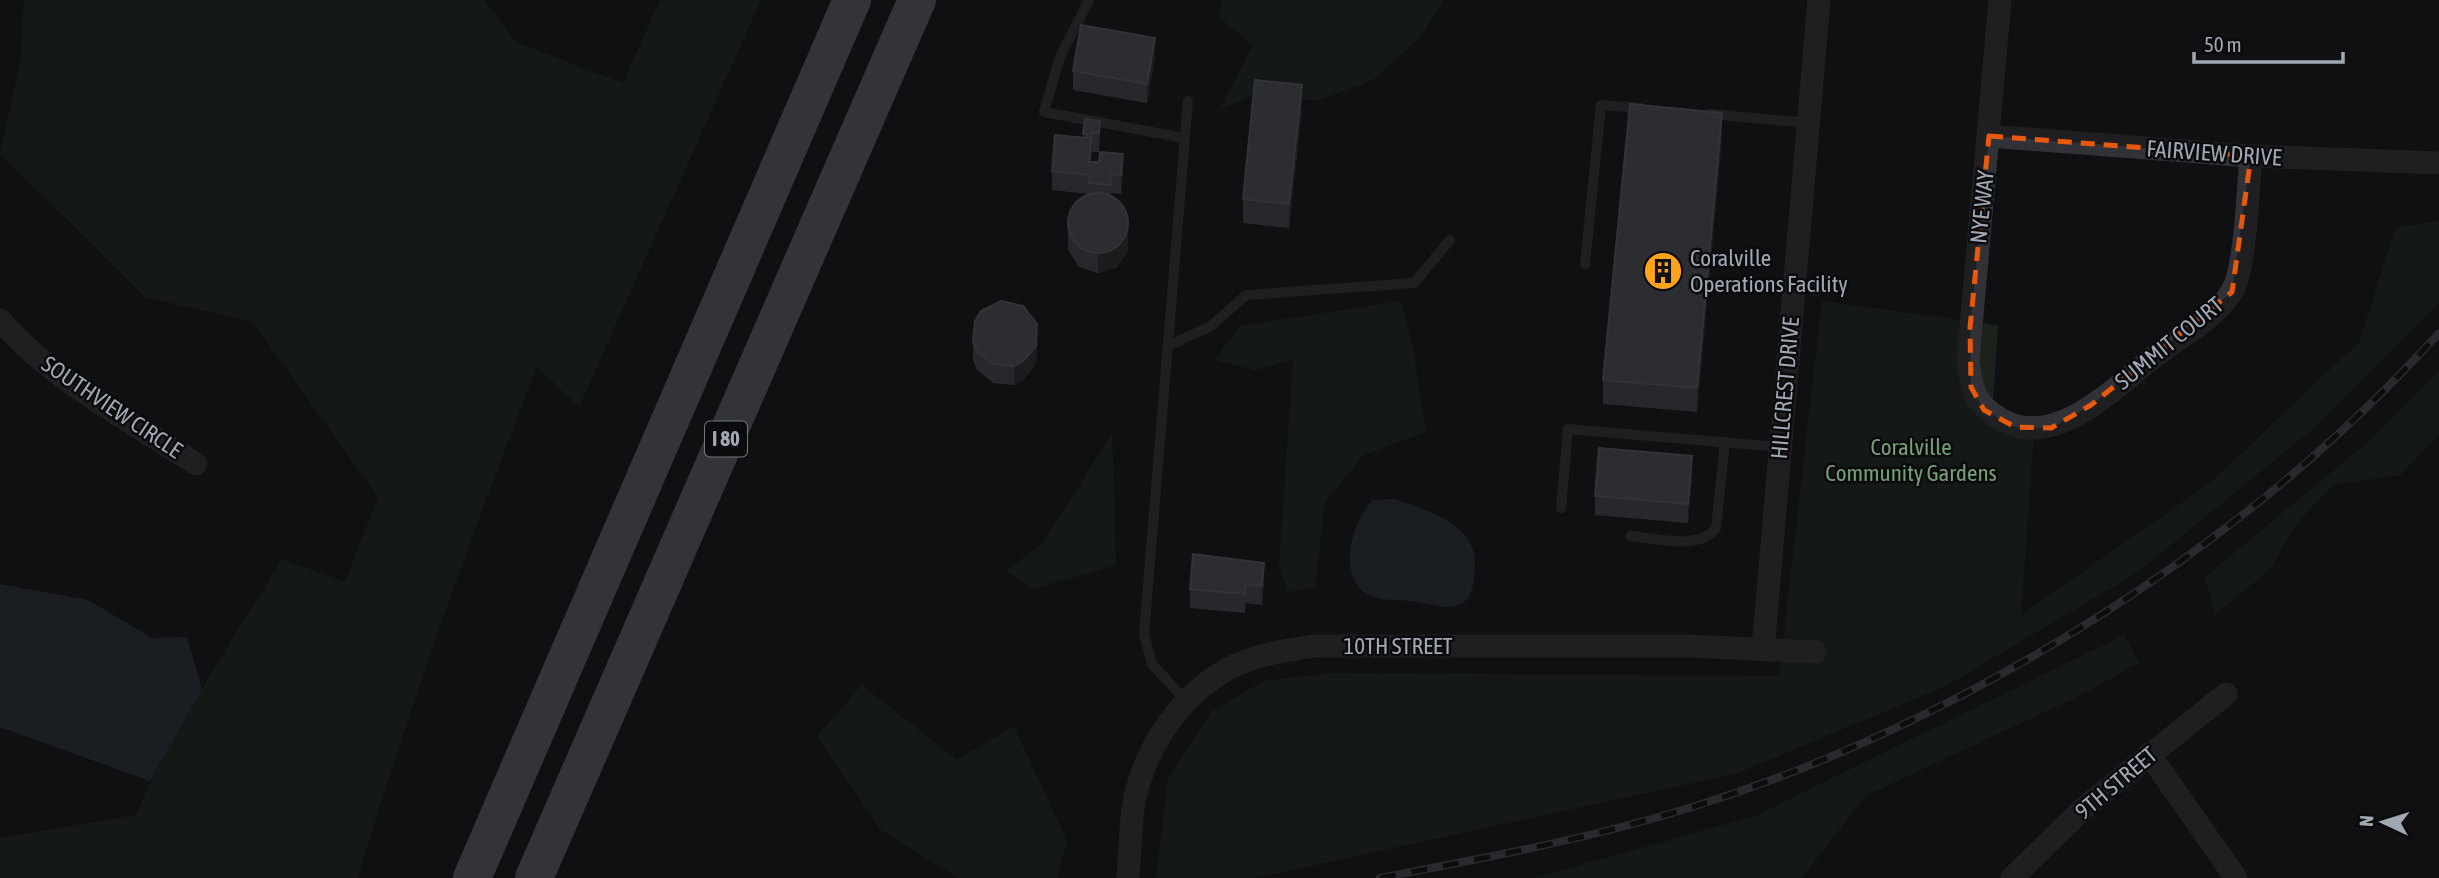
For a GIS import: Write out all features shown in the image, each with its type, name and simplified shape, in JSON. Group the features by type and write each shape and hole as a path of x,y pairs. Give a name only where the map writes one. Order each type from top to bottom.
{"highway":[{"name":"I 80","path":"472,878 852,0"},
{"name":"I 80","path":"534,878 917,0"}],"street":[{"name":"HILLCREST DRIVE","path":"1762,650 1819,0"},
{"name":"NYE WAY","path":"1984,410 1971,387 1968,360 2000,0"},
{"name":"FAIRVIEW DRIVE","path":"1989,136 2251,156 2439,163"},
{"name":"SUMMIT COURT","path":"1984,410 2015,427 2051,428 2091,405 2208,315 2232,292 2239,269 2251,156"},
{"name":"SOUTHVIEW CIRCLE","path":"0,320 20,343 69,383 196,464"},
{"name":"10TH STREET","path":"1128,878 1133,807 1143,770 1157,740 1186,702 1221,673 1243,662 1276,652 1313,646 1691,646 1815,652"},
{"name":"9TH STREET","path":"2012,878 2084,808 2226,694"},
{"path":"2149,754 2236,878"}],"lane":[{"path":"1089,0 1060,57 1044,112 1185,138"},
{"path":"1186,702 1152,664 1144,634 1188,101"},
{"path":"1585,264 1601,105 1656,110"},
{"path":"1698,113 1808,123"},
{"path":"1168,346 1212,326 1246,295 1414,283 1450,240"},
{"path":"1561,508 1567,429 1780,447"},
{"path":"1631,536 1698,542 1708,539 1716,528 1725,442"}],"highlighted area":[{"path":"1989,136 2251,156 2232,292 2091,405 2051,428 2015,427 1984,410 1971,387 1970,328"}],"green space":[{"path":"24,0 485,0 516,42 623,83 660,0 761,0 579,407 537,366 442,620 398,748 358,878 0,878 0,838 136,815 185,717 282,559 345,582 378,497 253,322 145,297 0,154 21,57"},
{"path":"1222,0 1443,0 1421,37 1371,81 1315,101 1273,93 1248,97 1219,110 1253,46 1219,17"},
{"name":"Coralville Community Gardens","path":"2439,221 2439,302 2309,432 2138,572 1944,687 1738,773 1255,878 1156,878 1168,779 1211,712 1263,681 1330,673 1779,676 1822,301 1998,325 1993,402 2034,434 2021,615 2211,482 2359,342 2396,227"},
{"path":"1401,301 1413,348 1426,432 1364,455 1325,502 1315,587 1288,592 1279,566 1293,359 1255,370 1215,360 1240,326"},
{"path":"2439,371 2439,434 2401,475 2335,484 2297,523 2270,569 2215,615 2205,577 2374,437"},
{"path":"1112,434 1116,565 1033,589 1005,571 1042,544"},
{"path":"2124,635 2139,663 2079,696 1865,796 1802,878 1534,878 1755,816"},
{"path":"862,685 957,760 1014,726 1067,841 1057,878 958,878 881,830 817,736"}],"shaded area":[{"path":"1395,499 1433,513 1457,527 1466,536 1472,548 1475,566 1472,589 1464,602 1445,607 1381,599 1364,592 1356,583 1351,572 1350,559 1359,520 1373,500"},
{"path":"0,584 88,600 152,638 187,637 202,689 150,781 0,727"}],"building":[{"path":"1081,25 1155,38 1147,84 1073,71"},
{"path":"1255,80 1302,85 1289,204 1243,199"},
{"name":"Coralville Operations Facility","path":"1630,104 1722,113 1697,388 1603,380"},
{"path":"1085,119 1100,121 1099,134 1092,133 1089,162 1099,162 1100,152 1123,154 1121,175 1111,174 1110,185 1089,183 1090,175 1052,171 1055,135 1087,138 1087,134 1083,134"},
{"path":"1092,193 1104,193 1120,201 1126,211 1126,235 1120,245 1104,253 1092,253 1076,245 1068,229 1068,217 1076,201"},
{"path":"1001,301 1023,306 1037,324 1036,346 1023,361 1014,366 993,364 977,351 973,342 975,321 981,311"},
{"path":"1599,448 1692,456 1688,504 1595,496"},
{"path":"1193,554 1264,563 1262,586 1246,585 1245,594 1190,589"}],"railway":[{"path":"1380,878 1574,838 1689,808 1793,772 1895,728 1996,677 2095,619 2189,555 2279,486 2362,411 2439,333"}],"place":[{"name":"Coralville Operations Facility","path":"1663,271"}]}
